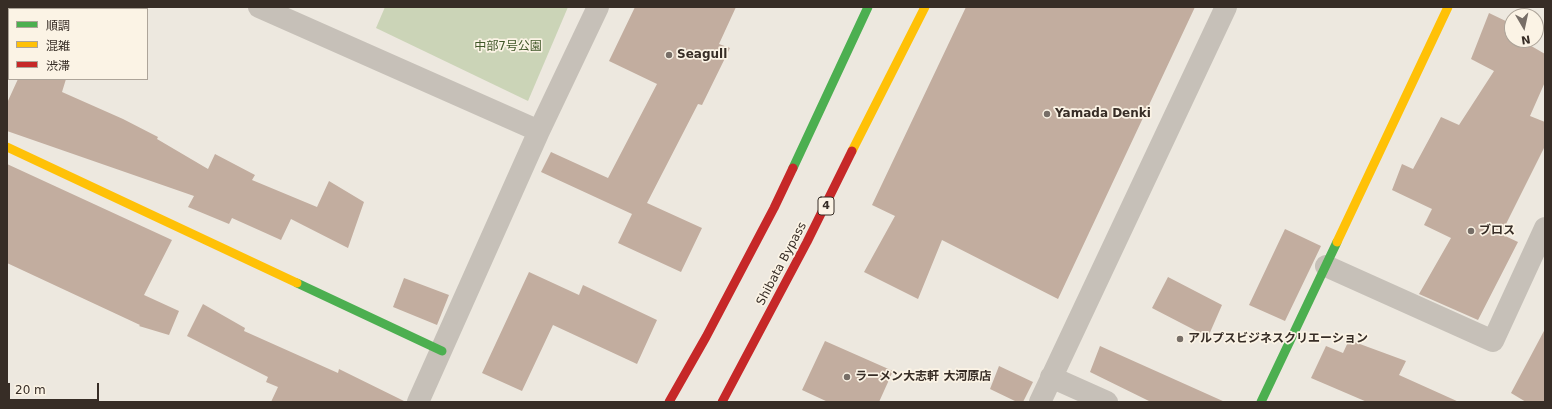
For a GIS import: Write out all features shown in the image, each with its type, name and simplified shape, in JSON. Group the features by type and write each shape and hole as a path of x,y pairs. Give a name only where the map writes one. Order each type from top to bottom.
{"main road":[{"path":"669,402 706,337 774,208 868,7"},
{"name":"Shibata Bypass","path":"722,402 807,242 925,7"},
{"path":"1261,402 1448,7"},
{"path":"7,147 442,351"}],"street":[{"path":"259,7 539,131"},
{"path":"418,402 539,131 598,7"},
{"path":"1040,402 1226,7"},
{"path":"1326,266 1493,341 1545,228"},
{"path":"1051,377 1107,402"}],"green space":[{"name":"中部7号公園","path":"385,7 568,7 528,101 376,28"}],"building":[{"path":"635,7 736,7 719,44 730,48 702,105 698,104 647,203 702,228 681,272 618,243 632,214 541,172 551,152 608,178 657,84 609,61"},
{"path":"966,7 1195,7 1058,299 942,240 918,299 864,272 895,216 872,205"},
{"path":"1489,13 1504,20 1504,48 1535,48 1545,54 1545,82 1530,116 1545,122 1545,146 1501,234 1518,242 1478,320 1419,294 1451,238 1424,225 1432,209 1392,190 1402,164 1413,169 1441,117 1459,125 1494,71 1471,59"},
{"path":"18,80 66,80 62,92 123,119 158,137 157,139 208,169 215,154 255,175 252,180 317,207 329,181 364,202 348,248 291,219 281,240 232,218 229,224 188,207 194,196 7,131 7,103"},
{"path":"7,164 172,240 144,295 179,311 169,335 139,326 140,325 7,263"},
{"path":"1285,229 1321,246 1285,321 1249,305"},
{"path":"529,272 579,295 583,285 657,320 637,364 553,325 522,391 482,373"},
{"path":"1168,277 1222,305 1208,337 1152,308"},
{"path":"404,278 449,295 437,325 393,307"},
{"path":"203,304 245,328 244,331 338,373 339,369 406,402 271,402 278,387 266,382 268,377 187,336"},
{"path":"1545,329 1545,402 1526,402 1511,393"},
{"path":"1349,340 1406,361 1399,375 1459,402 1367,402 1311,378 1326,346 1343,353"},
{"path":"825,341 893,371 879,402 828,402 802,390"},
{"path":"1100,346 1225,402 1151,402 1090,372"},
{"path":"999,366 1033,382 1023,402 1017,402 990,389"}],"traffic: fast":[{"path":"793,168 868,7"},
{"path":"1261,402 1337,242"},
{"path":"297,283 442,351"}],"traffic: slow":[{"path":"852,151 925,7"},
{"path":"1337,242 1448,7"},
{"path":"7,147 297,283"}],"traffic: jam":[{"path":"722,402 807,242 852,151"},
{"path":"669,402 706,337 774,208 793,168"}],"place":[{"name":"Seagull","path":"669,55"},
{"name":"Yamada Denki","path":"1047,114"},
{"name":"ブロス","path":"1471,231"},
{"name":"アルプスビジネスクリエーション","path":"1180,339"},
{"name":"ラーメン大志軒 大河原店","path":"847,377"}]}
